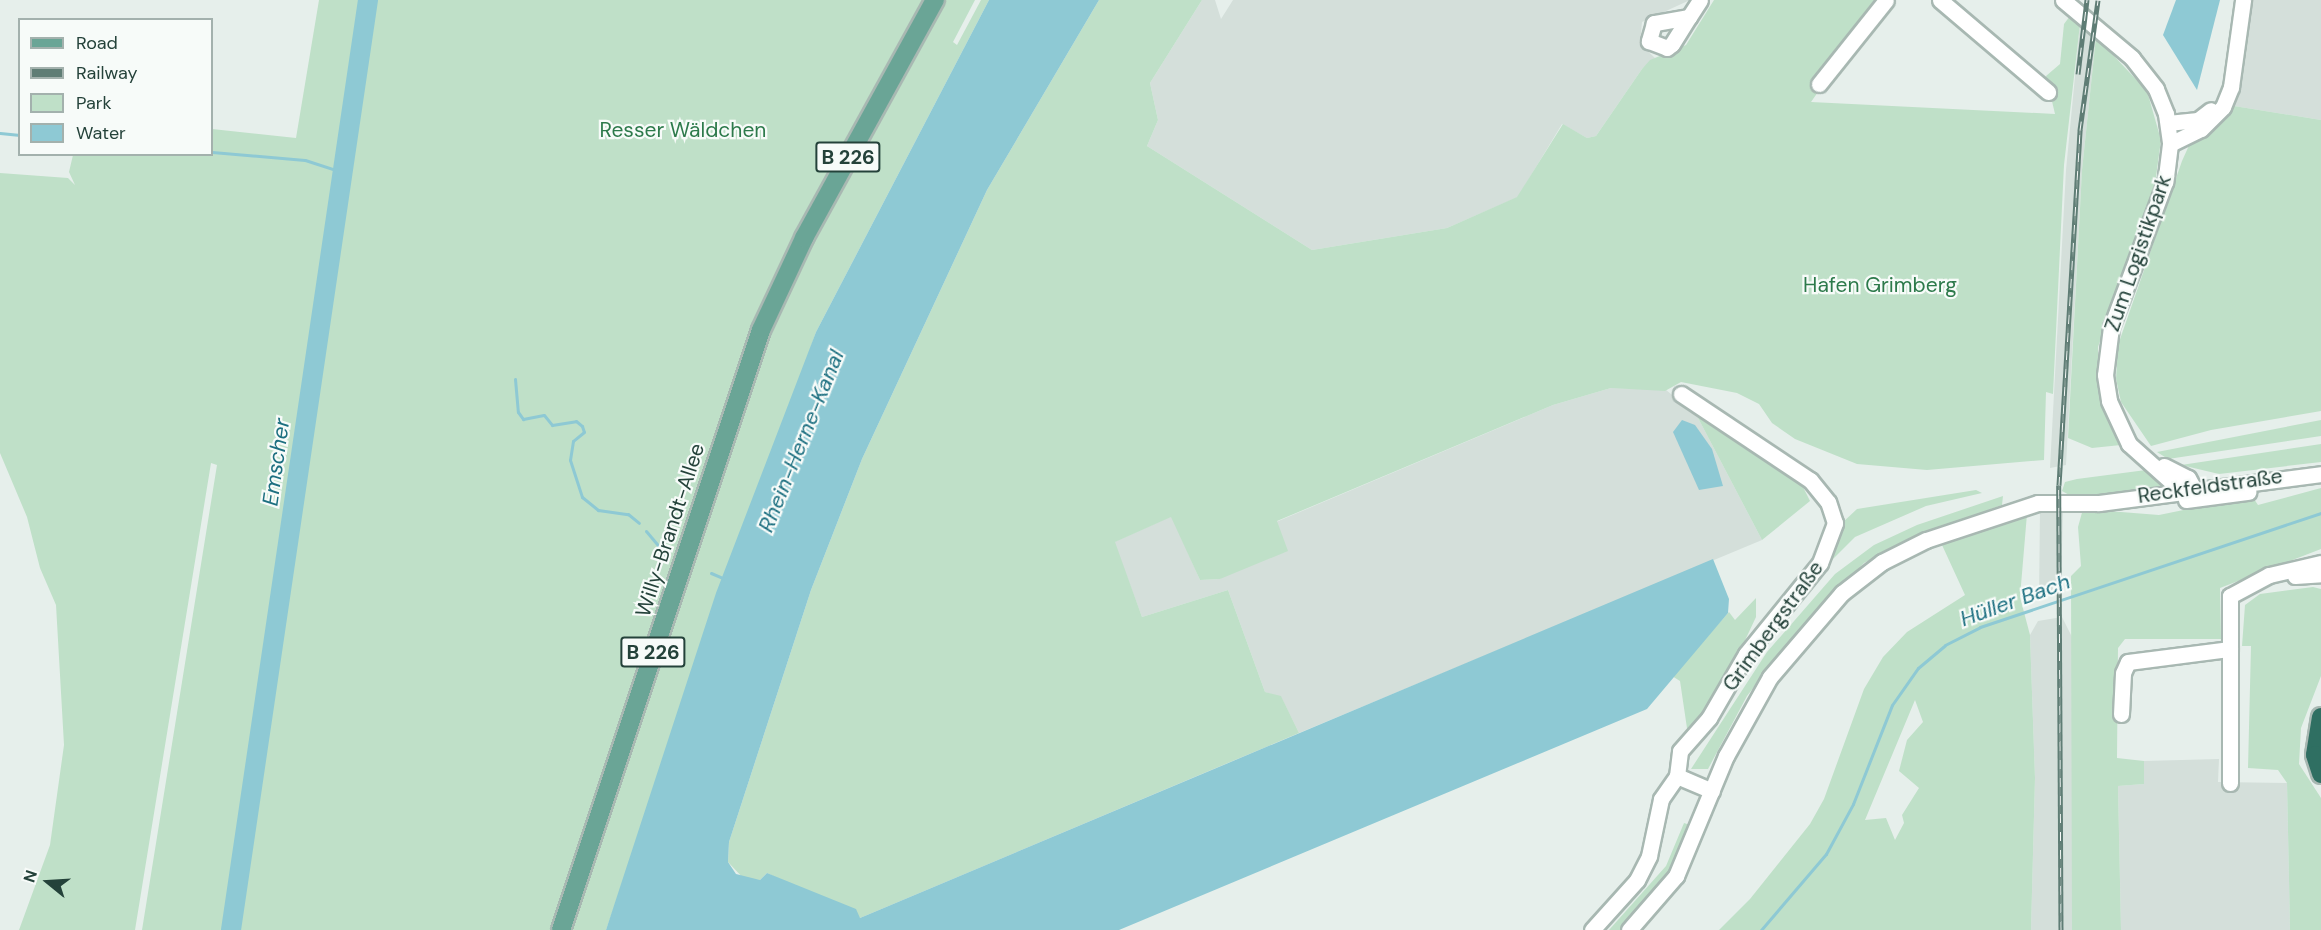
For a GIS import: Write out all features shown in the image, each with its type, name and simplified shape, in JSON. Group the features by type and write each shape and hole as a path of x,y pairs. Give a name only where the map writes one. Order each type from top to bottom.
{"highway":[{"path":"2321,717 2315,754 2321,774"}],"main road":[{"name":"Willy-Brandt-Allee","path":"561,930 767,316 804,238 934,0"}],"street":[{"path":"1689,17 1700,0"},
{"path":"1819,84 1887,0"},
{"path":"1940,0 2048,92"},
{"name":"Zum Logistikpark","path":"2063,0 2144,72 2168,123 2170,144 2165,182 2106,353 2109,401 2136,454 2166,472 2192,495"},
{"path":"2170,144 2213,118 2227,97 2243,0"},
{"path":"2168,123 2206,116 2231,73"},
{"name":"Grimbergstraße","path":"1592,930 1637,880 1649,856 1661,799 1677,776 1680,751 1709,718 1746,654 1820,563 1834,523 1828,502 1810,480 1682,394"},
{"name":"Reckfeldstraße","path":"2192,495 2321,474"},
{"name":"Reckfeldstraße","path":"2064,502 2099,503 2321,481"},
{"name":"Grimbergstraße","path":"1629,930 1676,876 1738,730 1770,677 1861,576 1926,540 2038,502 2064,502"},
{"path":"2230,783 2230,596 2251,584 2321,563"},
{"path":"2251,584 2321,574"},
{"path":"2121,714 2123,673 2128,662 2230,649"},
{"path":"1677,776 1712,791"}],"shaded area":[{"path":"1202,0 1215,0 1221,19 1233,0 1690,0 1642,22 1640,44 1655,58 1642,69 1596,136 1587,138 1562,124 1518,197 1447,228 1312,250 1147,146 1158,120 1150,83"},
{"path":"2249,0 2321,0 2321,120 2228,105"},
{"path":"2080,24 2096,37 2082,170 2066,465 2050,468 2066,170"},
{"path":"1611,388 1665,389 1697,416 1762,540 1299,733 1281,697 1265,692 1228,590 1142,617 1114,542 1172,516 1200,580 1220,579 1276,522 1553,405"},
{"path":"2040,510 2063,510 2061,583 2039,599"},
{"path":"2062,617 2073,639 2072,930 2031,930 2035,778 2030,635 2038,621"},
{"path":"2219,759 2218,782 2287,783 2290,930 2121,930 2118,786 2144,784 2144,761"}],"green space":[{"name":"Resser Wäldchen","path":"319,0 975,0 953,42 957,45 981,0 989,0 816,332 606,930 142,930 217,465 211,463 135,930 19,930 50,845 64,745 56,605 40,568 27,517 0,453 0,173 68,178 75,185 69,172 73,156 213,156 213,129 296,138"},
{"name":"Hafen Grimberg","path":"1099,0 1202,0 1150,83 1158,120 1147,146 1312,250 1447,228 1517,197 1563,124 1587,138 1596,136 1642,69 1650,60 1686,45 1714,0 1882,0 1811,102 2055,114 2046,76 2060,64 2064,24 2070,16 2080,24 2064,165 2053,394 2046,392 2044,460 1927,470 1857,464 1795,439 1772,423 1759,404 1737,393 1681,382 1665,391 1611,388 1553,405 1277,521 1288,551 1220,579 1200,580 1171,517 1115,542 1142,617 1228,590 1265,692 1281,696 1299,733 860,918 767,873 760,880 744,879 728,862 729,842 811,590 862,459 987,190"},
{"path":"2096,37 2147,91 2161,140 2155,184 2098,347 2100,401 2121,445 2092,448 2068,438 2082,170"},
{"path":"2228,105 2321,120 2321,411 2211,430 2151,446 2121,402 2116,379 2118,345 2191,141"},
{"path":"1697,416 1802,485 1810,501 1762,540"},
{"path":"2321,420 2321,436 2168,459 2157,452"},
{"path":"2321,444 2321,462 2219,474 2181,465"},
{"path":"2146,470 2161,483 2158,489 2121,496 2071,496 2062,491 2065,482 2077,479"},
{"path":"2321,488 2321,549 2220,588 2221,639 2125,639 2118,648 2117,758 2144,761 2144,784 2118,786 2121,930 2072,930 2071,576 2081,566 2078,527 2083,509 2159,515 2252,496 2258,505"},
{"path":"1976,490 1982,493 1926,506 1855,537 1820,572 1841,524 1857,509"},
{"path":"2003,496 2002,505 1920,535 1864,563 1782,650 1747,696 1708,769 1691,769 1767,652 1835,574 1874,545 1917,525"},
{"path":"2027,514 2020,597 2030,635 2035,778 2031,930 1719,930 1750,899 1810,824 1824,799 1864,689 1883,657 1907,632 1965,595 1942,545 1973,528","holes":["1915,700 1923,722 1907,740 1899,771 1919,788 1902,815 1904,823 1895,840 1886,818 1865,820"]},
{"path":"2313,587 2321,589 2321,676 2301,728 2299,764 2321,798 2321,930 2290,930 2287,783 2278,770 2248,768 2251,646 2242,646 2245,605 2260,594"},
{"path":"1756,598 1756,617 1740,651 1688,735 1680,681 1672,676 1729,612 1735,620"},
{"path":"1684,823 1693,826 1663,886 1620,930 1609,930 1666,866"}],"water":[{"name":"Rhein-Herne-Kanal","path":"989,0 1099,0 987,190 862,459 811,590 729,842 728,862 736,874 760,880 767,873 856,909 860,918 1713,559 1729,599 1728,613 1647,709 1119,930 606,930 716,593 816,332"},
{"path":"2176,0 2220,0 2197,90 2163,35"},
{"path":"1682,420 1695,425 1712,449 1723,486 1699,490 1673,432"}],"waterway":[{"name":"Emscher","path":"231,930 368,0"},
{"path":"0,133 18,135"},
{"path":"213,152 305,160 343,172"},
{"path":"515,379 518,412 523,419 544,415 552,425 576,421 582,426 584,432 573,441 570,460 582,497 598,510 628,514 639,523"},
{"name":"Hüller Bach","path":"1761,930 1826,854 1853,804 1892,705 1918,668 1945,645 1980,627 2321,513"},
{"path":"646,531 667,556"},
{"path":"711,573 723,578"}],"railway":[{"path":"2078,74 2087,0"},
{"path":"2061,930 2059,485 2080,130 2098,0"}]}
